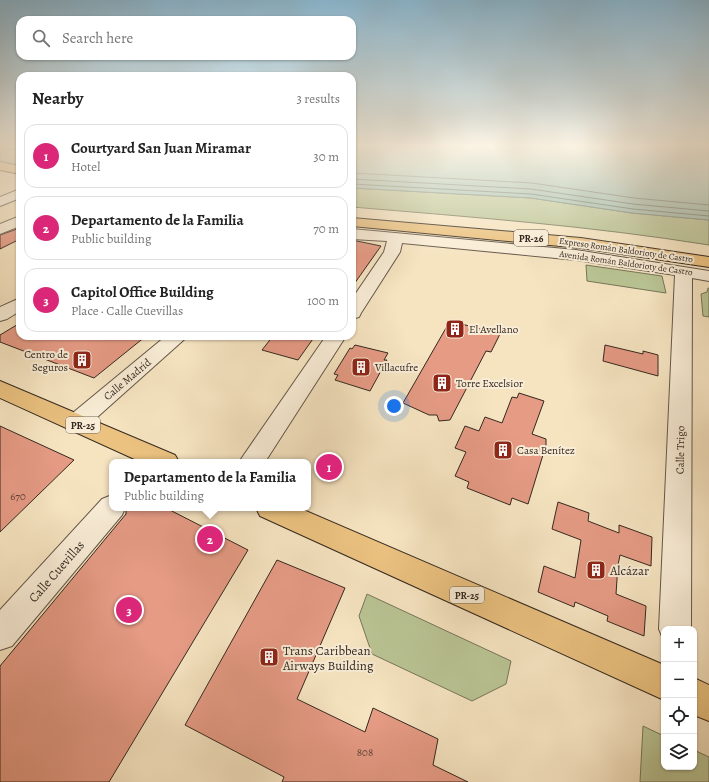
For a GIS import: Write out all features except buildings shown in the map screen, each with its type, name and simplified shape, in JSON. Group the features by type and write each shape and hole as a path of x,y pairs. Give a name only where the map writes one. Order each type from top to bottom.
{"main road":[{"name":"Expreso Román Baldorioty de Castro","path":"356,210 576,230 709,249"},
{"name":"Expreso Román Baldorioty de Castro","path":"356,222 581,243 709,262"},
{"name":"PR-25","path":"0,389 77,422 154,459"},
{"name":"PR-25","path":"277,511 661,682"},
{"path":"697,697 709,702"}],"street":[{"path":"0,189 16,192"},
{"path":"0,202 16,195"},
{"path":"0,230 16,222"},
{"name":"Avenida Román Baldorioty de Castro","path":"356,234 550,252 684,271 709,276"},
{"path":"356,307 392,252 396,237"},
{"name":"Calle Trigo","path":"675,626 684,271"},
{"path":"0,315 16,305"},
{"name":"Calle Madrid","path":"77,422 173,340"},
{"path":"254,459 333,340"},
{"name":"Calle Cuevillas","path":"0,634 109,510"}],"green space":[{"path":"356,188 531,198 632,213 709,220 709,245 620,232 486,218 356,207"},
{"path":"586,265 662,276 666,293 587,281"},
{"path":"708,288 709,317 703,316 701,294 707,292"},
{"path":"367,594 511,661 506,684 472,701 372,654 359,616"},
{"path":"643,726 661,735 661,770 697,770 697,751 709,757 709,782 640,782"}],"water":[{"path":"356,182 709,182 709,220 632,213 531,198 356,188"}],"place":[{"name":"El Avellano","path":"455,329"},
{"name":"Centro de Seguros","path":"82,360"},
{"name":"Villacufre","path":"361,367"},
{"name":"Torre Excelsior","path":"442,383"},
{"name":"Casa Benítez","path":"503,450"},
{"name":"Courtyard San Juan Miramar","path":"329,467"},
{"name":"Departamento de la Familia","path":"210,539"},
{"name":"Alcázar","path":"596,570"},
{"name":"Capitol Office Building","path":"129,610"},
{"name":"Trans Caribbean Airways Building","path":"269,657"}]}
